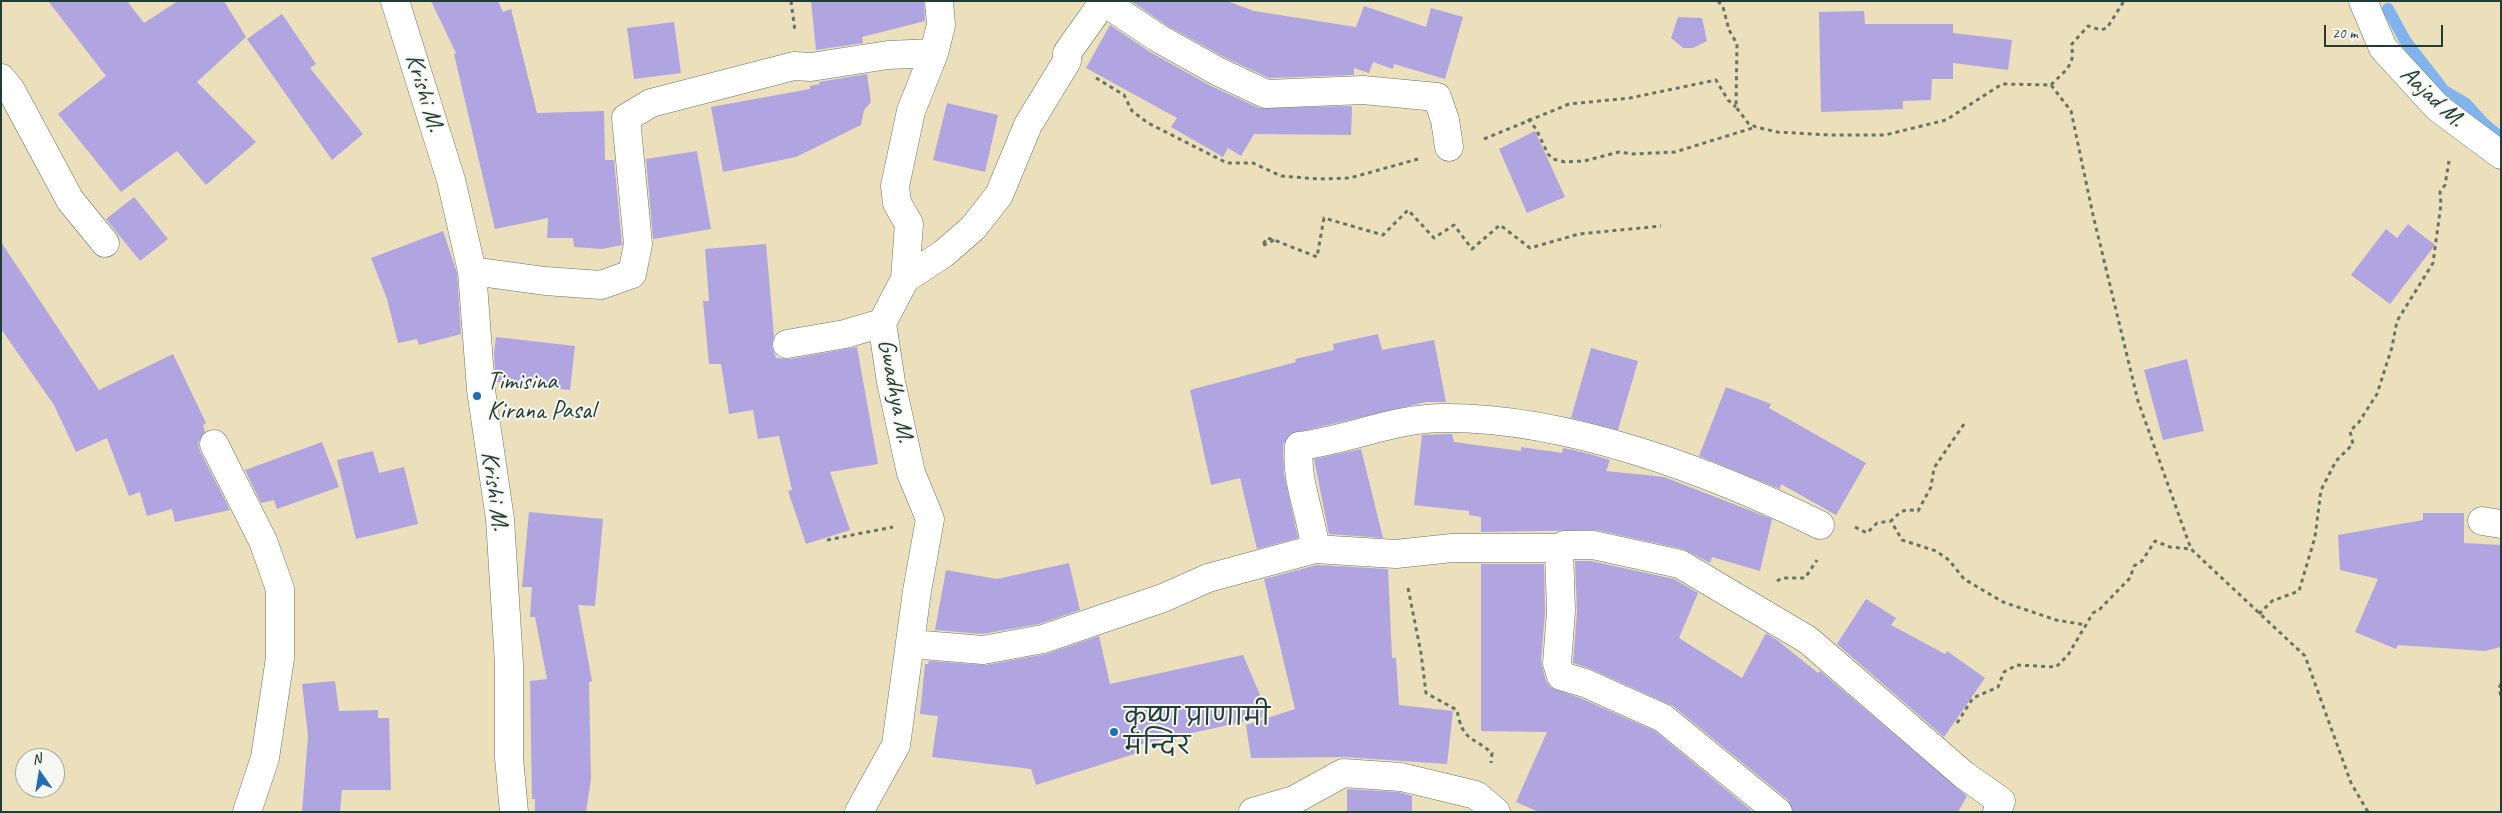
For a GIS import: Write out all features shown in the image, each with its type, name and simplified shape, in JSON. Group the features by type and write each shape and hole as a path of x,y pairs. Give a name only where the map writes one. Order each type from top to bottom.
{"street":[{"name":"Krishi M.","path":"395,1 400,11 451,180 472,270 481,390 500,519 509,664 509,758 514,812"},
{"path":"906,279 909,224 897,203 895,186 911,111 934,53 942,25 939,1"},
{"name":"Aajad M.","path":"2363,1 2382,48 2438,108 2501,155"},
{"path":"1104,2 1158,38 1219,72 1266,94 1363,90 1438,97 1449,147"},
{"name":"Gwadhya M.","path":"930,519 911,473 891,382 882,323 906,279 943,254 973,228 999,195 1028,125 1067,61 1066,53 1104,2"},
{"path":"472,270 545,281 601,285 632,274 638,244 626,118 651,103 794,66 811,66 888,55 934,53"},
{"path":"1,78 10,90 70,200 105,243"},
{"path":"787,344 846,334 882,323"},
{"path":"1315,549 1313,527 1297,464 1299,446 1318,444 1375,427 1446,417 1526,424 1594,440 1689,468 1765,498 1820,525"},
{"path":"214,444 263,541 280,589 280,658 265,758 247,812"},
{"path":"859,812 896,745 917,591 930,519"},
{"path":"911,644 983,650 1043,639 1163,598 1208,578 1315,549 1396,554 1452,548 1559,548 1564,545 1593,545 1680,564 1808,640 1939,754 2001,801 1997,812"},
{"path":"1559,548 1561,612 1557,663 1561,676 1585,683 1663,718 1778,812"},
{"path":"1253,812 1294,800 1343,773 1401,777 1476,795 1496,812"}],"path":[{"path":"1718,1 1723,7 1729,30 1737,44 1736,107 1748,123 1777,132 1830,136 1885,135 1946,120 2002,84 2051,85 2067,70 2074,54 2071,45 2088,26 2101,30 2107,28 2124,1"},
{"path":"2051,85 2071,111 2093,215 2138,401 2191,549 2305,656 2351,783 2368,812"},
{"path":"1528,119 1536,129 1548,154 1553,159 1564,162 1584,161 1619,152 1633,154 1675,152 1756,127"},
{"path":"2259,614 2272,602 2299,590 2315,537 2321,490 2336,462 2353,444 2350,431 2359,422 2377,394 2392,347 2397,321 2433,263 2441,204 2440,192 2445,185 2449,172 2448,156"},
{"path":"1274,240 1317,257 1324,218 1383,235 1408,210 1434,238 1454,225 1472,249 1500,225 1530,248 1579,234 1661,226"},
{"path":"1964,424 1934,468 1931,487 1918,511 1907,508 1898,511 1891,521 1902,540 1936,551 1949,560 1964,579 2003,602 2056,620 2086,625"},
{"path":"827,540 930,519"},
{"path":"1939,754 1973,698 1998,687 2004,672 2017,665 2056,667 2068,655 2092,613 2100,610 2130,578 2134,566 2142,561 2155,541 2170,547 2191,549"},
{"path":"1396,554 1409,591 1426,693 1457,710 1460,723 1467,737 1492,753 1491,768 1476,795"},
{"path":"2501,684 2501,696"}],"building":[{"path":"48,1 127,1 144,23 178,1 224,1 246,37 197,82 256,142 206,185 177,151 121,192 58,114 106,76"},
{"path":"431,1 498,1 503,12 511,9 537,113 604,111 605,160 614,160 622,245 602,249 574,247 573,238 547,238 548,218 495,229 454,54 456,53"},
{"path":"811,1 924,1 925,21 862,37 863,43 816,50"},
{"path":"1131,1 1227,1 1254,11 1356,27 1364,6 1426,27 1431,8 1463,17 1445,79 1394,64 1393,69 1373,62 1369,73 1354,68 1354,75 1269,78 1226,58 1166,25"},
{"path":"1864,11 1865,24 1953,24 1953,33 2012,40 2008,70 1953,63 1953,79 1932,79 1931,100 1903,101 1903,109 1821,112 1819,12"},
{"path":"282,14 316,64 310,68 363,134 332,160 247,39"},
{"path":"1678,17 1702,18 1707,41 1693,48 1683,48 1671,38"},
{"path":"674,22 681,73 634,79 627,28"},
{"path":"1110,25 1150,52 1211,86 1259,108 1352,106 1351,135 1254,134 1241,156 1228,148 1223,157 1171,127 1177,118 1086,68"},
{"path":"867,74 871,102 864,110 861,125 796,157 723,172 711,107 810,89 810,86 820,84 819,82"},
{"path":"947,103 998,115 985,172 933,160"},
{"path":"1535,131 1565,197 1527,213 1499,149"},
{"path":"697,151 711,229 653,239 646,159"},
{"path":"134,197 168,239 140,261 106,219"},
{"path":"2408,224 2435,245 2390,304 2351,275 2386,229 2397,238"},
{"path":"443,231 457,273 461,334 419,345 417,339 398,343 387,299 371,258"},
{"path":"1,242 99,390 173,354 206,423 203,425 205,432 198,443 200,451 230,510 175,522 172,509 147,516 140,492 129,496 107,438 76,452 54,405 1,329"},
{"path":"766,244 774,336 772,346 776,358 790,359 857,347 878,464 830,472 850,530 806,544 788,491 792,490 779,436 758,439 753,410 729,414 721,364 709,364 703,301 709,301 705,249"},
{"path":"1378,334 1382,350 1434,340 1446,402 1426,402 1290,434 1283,445 1284,474 1298,538 1257,549 1240,478 1211,485 1190,390 1296,362 1295,359 1334,350 1333,344"},
{"path":"496,337 575,346 570,390 496,382 494,353"},
{"path":"1591,348 1638,361 1618,430 1571,418"},
{"path":"2187,359 2204,431 2163,440 2144,370"},
{"path":"1726,387 1771,404 1769,408 1866,463 1836,515 1781,484 1780,489 1699,456"},
{"path":"1452,434 1454,442 1521,451 1521,447 1562,453 1563,448 1586,453 1610,460 1606,471 1664,477 1772,519 1760,571 1712,557 1710,563 1683,549 1596,530 1481,532 1481,517 1469,515 1469,511 1414,505 1422,435"},
{"path":"322,442 339,487 277,509 274,500 261,503 245,470"},
{"path":"1361,449 1383,538 1329,534 1314,459"},
{"path":"373,451 379,473 404,467 418,524 356,539 337,460"},
{"path":"529,512 603,519 595,606 578,605 592,681 589,682 591,779 586,812 535,812 535,799 532,799 530,681 547,679 535,617 530,617 532,587 522,587"},
{"path":"2423,513 2464,513 2464,543 2501,545 2501,647 2485,651 2398,645 2396,649 2355,632 2378,579 2340,570 2338,535 2423,520"},
{"path":"1575,561 1591,561 1674,579 1698,593 1679,638 1742,678 1766,633 1777,640 1818,673 1820,671 1967,796 1958,812 1793,812 1788,800 1673,706 1591,669 1573,663 1577,612"},
{"path":"1069,563 1080,610 1039,624 982,634 935,630 946,570 997,579"},
{"path":"1481,564 1544,564 1545,612 1541,662 1546,681 1550,687 1655,731 1753,812 1539,812 1516,802 1547,732 1481,731"},
{"path":"1317,565 1388,569 1392,658 1396,658 1399,705 1453,711 1447,764 1344,757 1251,758 1246,725 1295,709 1264,579"},
{"path":"1866,599 1896,618 1891,625 1945,654 1947,651 1985,678 1944,737 1837,644"},
{"path":"1099,636 1110,684 1243,655 1269,716 1138,745 1141,752 1036,785 1031,769 932,757 938,716 920,714 925,664 928,664 929,661 986,665 1046,654"},
{"path":"335,681 339,711 378,710 378,718 389,718 391,790 342,790 340,812 302,812 308,736 302,684"},
{"path":"1347,789 1399,792 1412,796 1412,812 1347,812"}],"waterway":[{"path":"2388,9 2406,42 2444,91 2466,104 2484,124 2501,138"}],"place":[{"name":"Timisina Kirana Pasal","path":"477,396"},
{"name":"कृष्ण प्राणामी मन्दिर","path":"1114,732"}]}
